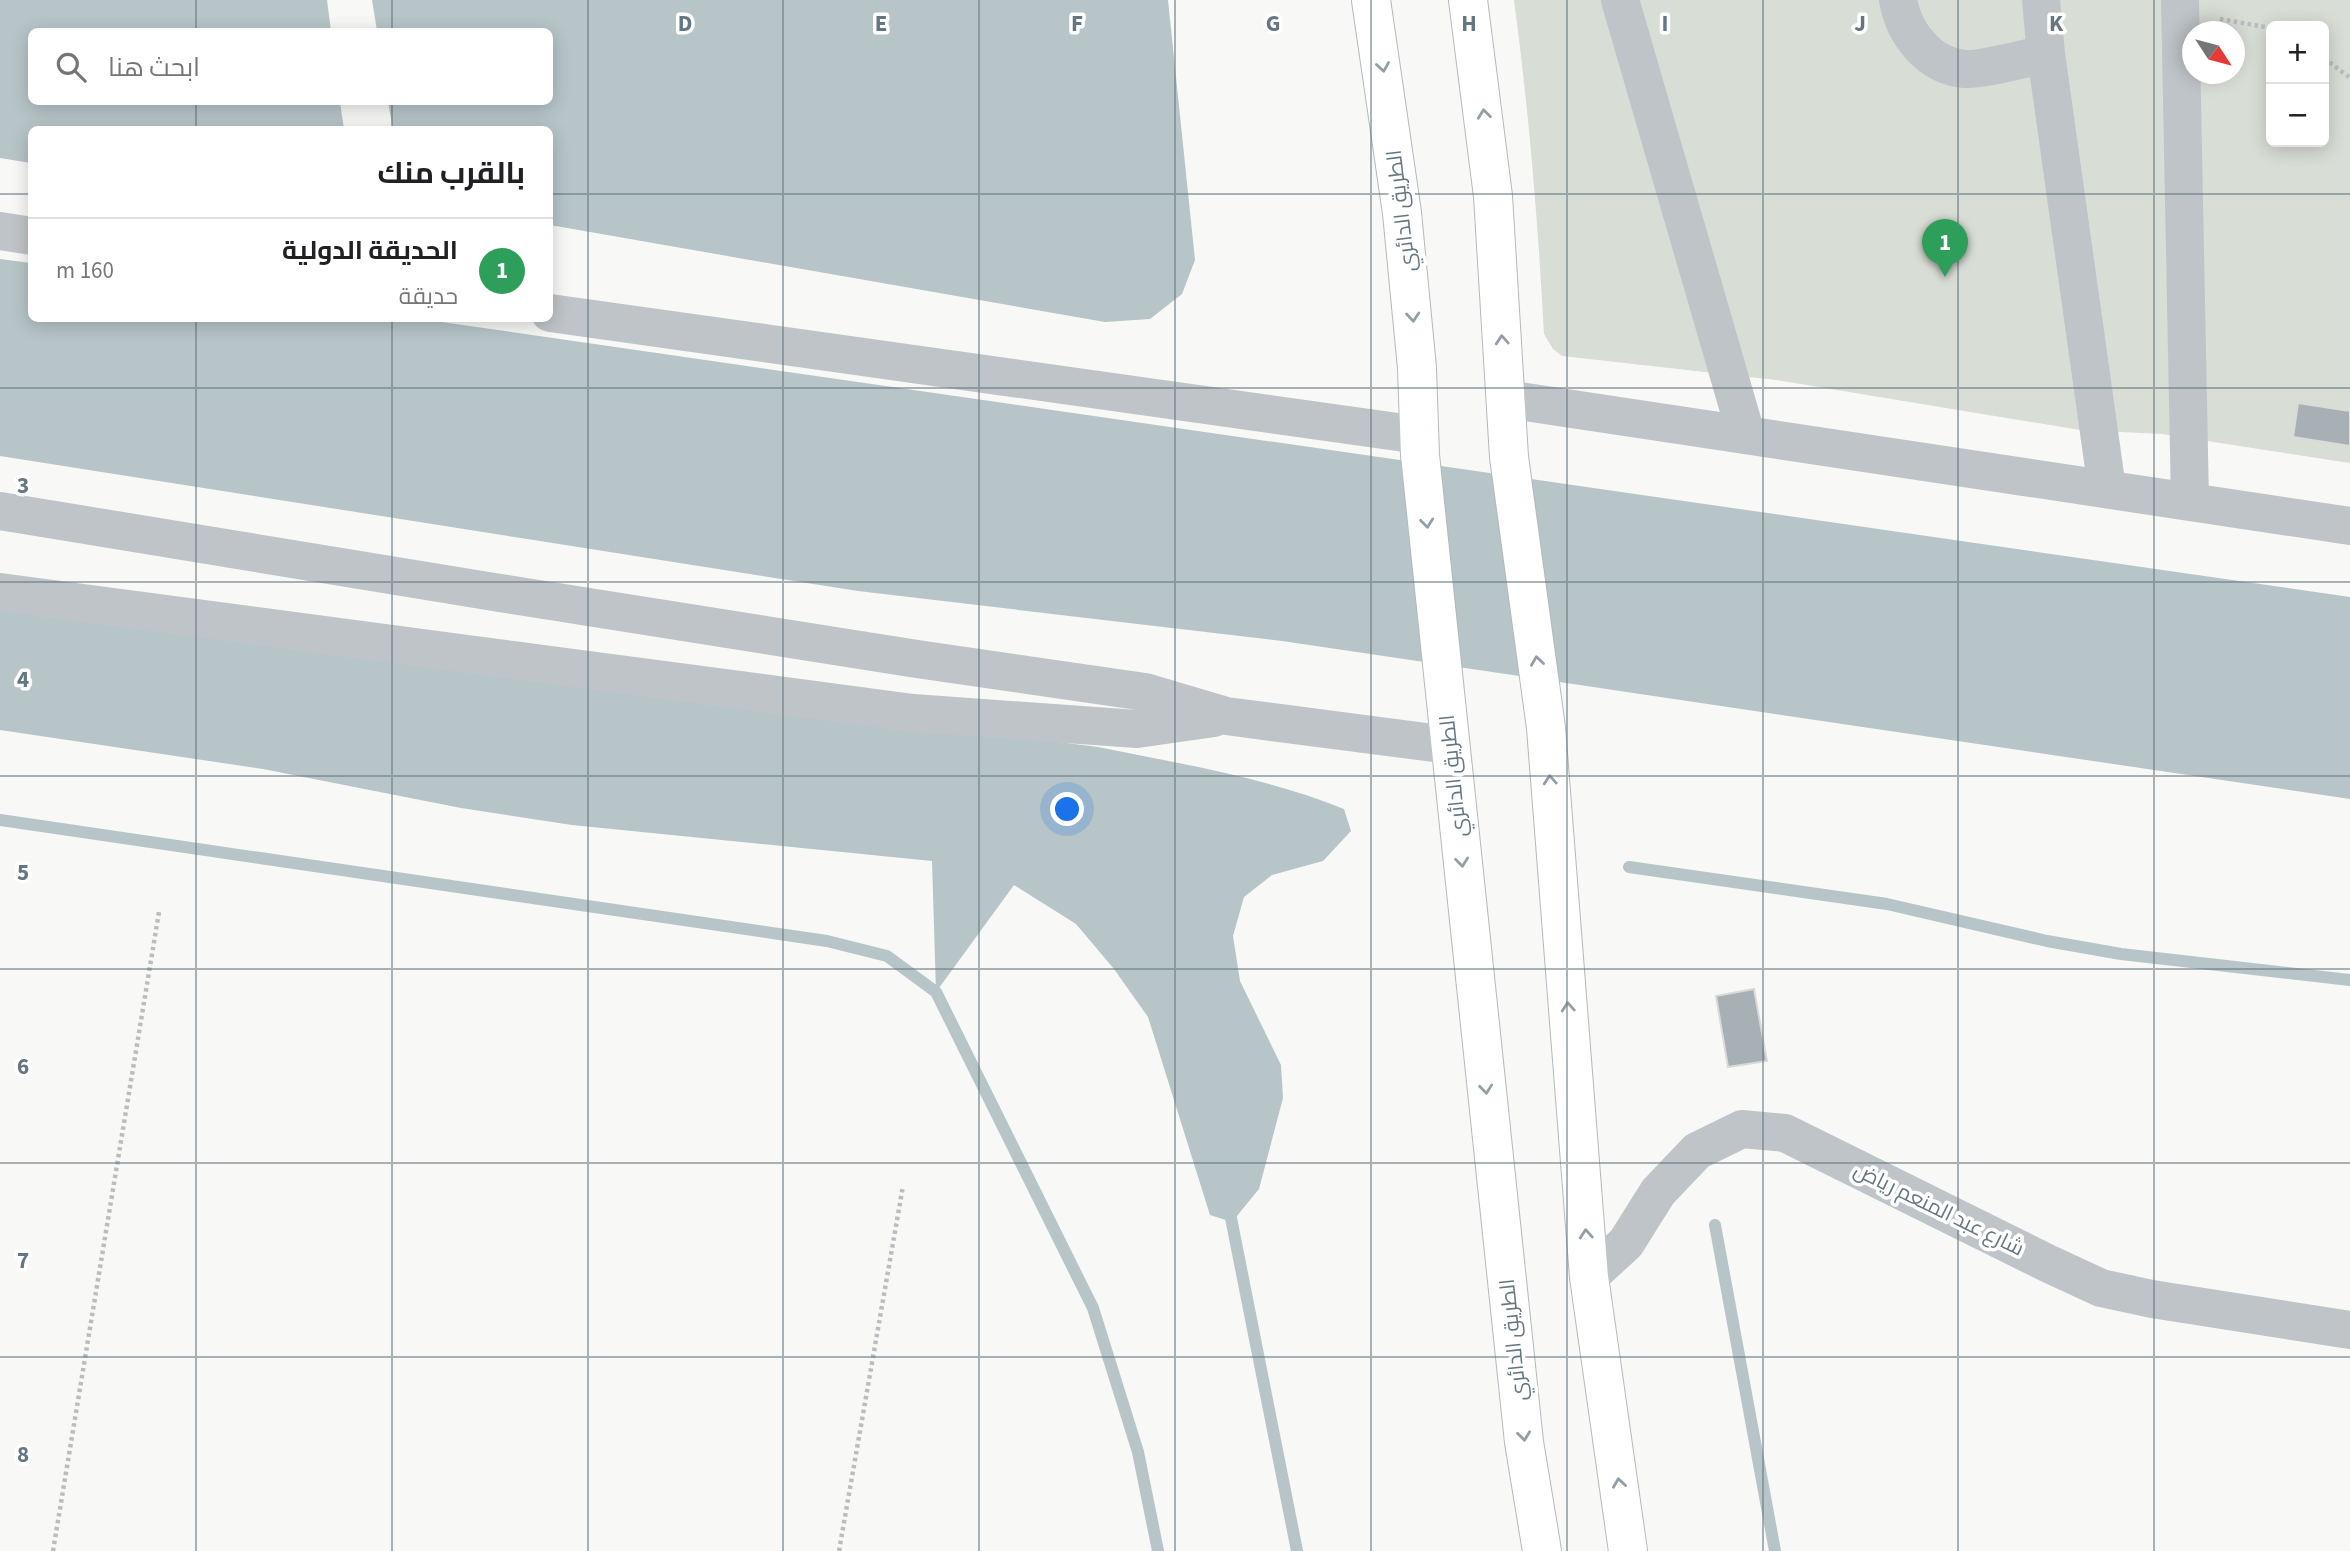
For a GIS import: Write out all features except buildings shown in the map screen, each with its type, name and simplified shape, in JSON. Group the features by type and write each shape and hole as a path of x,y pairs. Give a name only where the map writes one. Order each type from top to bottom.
{"main road":[{"name":"الطريق الدائري","path":"1371,0 1402,213 1417,369 1420,445 1449,733 1523,1428 1542,1551"},
{"path":"1468,0 1493,196 1509,457 1546,728 1589,1277 1628,1551"}],"street":[{"path":"1620,0 1746,434"},
{"path":"1898,0 1902,20 1911,36 1924,50 1952,66 1967,69 2046,54"},
{"path":"2041,0 2046,54 2107,489"},
{"path":"2181,7 2190,502"},
{"path":"0,231 28,235"},
{"path":"553,313 1420,445"},
{"path":"1506,399 2350,526"},
{"path":"0,510 500,593 1145,692 1226,716 1449,733"},
{"path":"0,592 913,713 1137,729 1226,716"},
{"name":"شارع عبد المنعم رياض","path":"1589,1277 1626,1243 1658,1192 1697,1151 1742,1129 1785,1133 2101,1288 2151,1299 2350,1330"}],"path":[{"path":"2181,7 2266,27"},
{"path":"2329,62 2350,78"},
{"path":"53,1551 159,912"},
{"path":"839,1551 903,1186"}],"shaded area":[{"path":"0,0 327,0 331,28 28,28 28,105 340,105 344,126 28,126 28,163 0,158"},
{"path":"372,0 1168,0 1195,260 1182,294 1150,319 1105,322 553,226 553,126 392,126 389,105 553,105 553,28 377,28"},
{"path":"1514,0 2350,0 2350,463 2162,434 2080,430 1776,380 1562,356 1553,349 1544,334 1532,167"},
{"path":"0,259 28,263 28,322 442,322 2350,597 2350,799 1282,641 858,591 0,456"},
{"path":"0,608 1098,747 1253,780 1344,809 1351,831 1323,861 1272,875 1244,897 1233,936 1240,981 1281,1065 1283,1098 1259,1189 1232,1222 1210,1215 1148,1017 1114,969 1076,924 1014,885 936,992 932,861 572,825 461,808 263,769 0,730"}],"waterway":[{"path":"0,820 827,941 887,956 936,992 1093,1308 1138,1452 1158,1551"},
{"path":"1629,867 1887,904 2047,941 2121,954 2350,980"},
{"path":"1229,1208 1297,1551"},
{"path":"1715,1225 1775,1551"}],"place":[{"name":"الحديقة الدولية","path":"1945,277"}]}
